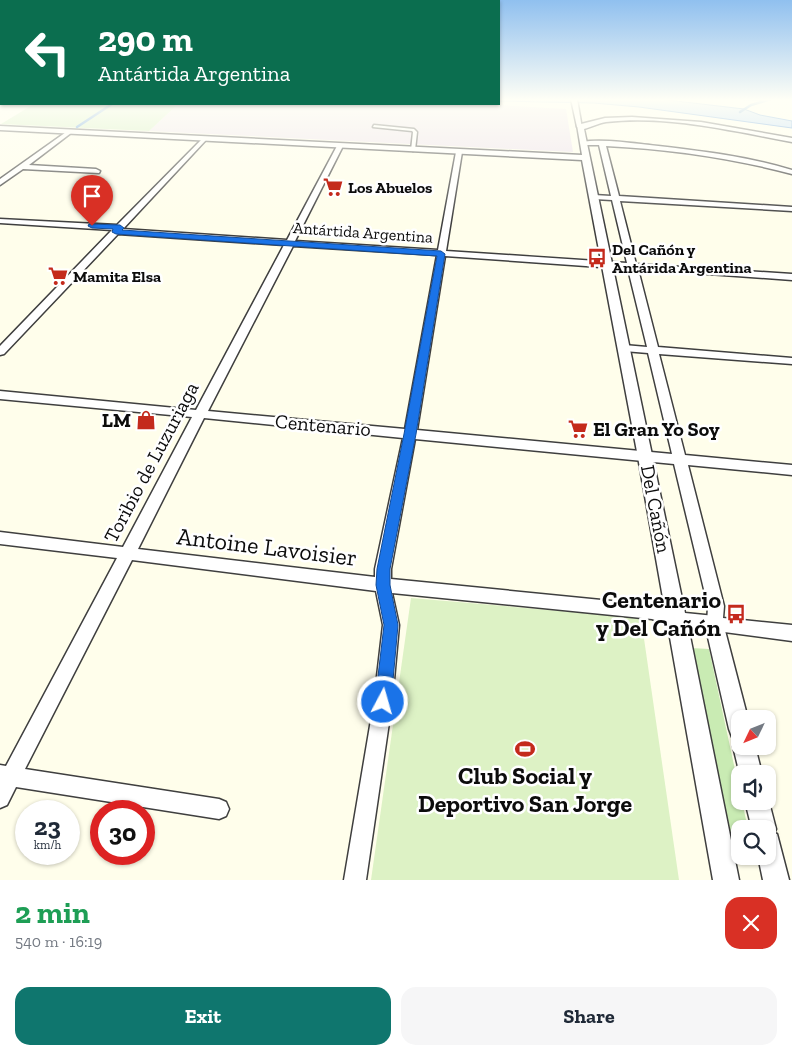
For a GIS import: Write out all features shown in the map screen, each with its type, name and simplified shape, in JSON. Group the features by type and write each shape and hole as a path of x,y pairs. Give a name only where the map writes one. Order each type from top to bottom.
{"street":[{"path":"0,182 59,140"},
{"path":"0,352 203,140"},
{"path":"225,140 586,158"},
{"path":"583,143 661,148 792,172"},
{"name":"Del Cañón","path":"583,143 646,457 726,880"},
{"name":"Del Cañón","path":"602,143 716,606 715,625 735,710"},
{"name":"Toribio de Luzuriaga","path":"0,798 6,776 128,554 340,146"},
{"path":"355,880 383,702 391,625 383,585 384,569 410,434 459,152"},
{"path":"21,167 96,171"},
{"path":"594,197 792,209"},
{"name":"Antártida Argentina","path":"0,221 441,254 792,277"},
{"path":"624,348 792,360"},
{"name":"Centenario","path":"0,395 646,457"},
{"path":"646,457 679,458 792,470"},
{"name":"Antoine Lavoisier","path":"0,538 383,585 652,612 677,621"},
{"path":"677,621 792,633"},
{"path":"6,776 219,809"},
{"path":"773,865 776,880"}],"lane":[{"path":"413,150 414,140"}],"shaded area":[{"path":"332,140 571,140 573,152"}],"green space":[{"name":"Club Social y Deportivo San Jorge","path":"411,598 641,618 679,880 371,880"},
{"path":"691,648 709,649 734,765 731,765 731,810 744,810 746,820 731,820 731,841"}],"place":[{"name":"Los Abuelos","path":"333,187"},
{"name":"Del Cañón y Antárida Argentina","path":"597,258"},
{"name":"Mamita Elsa","path":"58,276"},
{"name":"LM","path":"146,420"},
{"name":"El Gran Yo Soy","path":"578,429"},
{"name":"Centenario y Del Cañón","path":"736,614"},
{"name":"Club Social y Deportivo San Jorge","path":"525,749"}],"route":[{"path":"92,226 120,228 116,232 441,254 410,434 384,569 383,585 391,625 383,702"}]}
